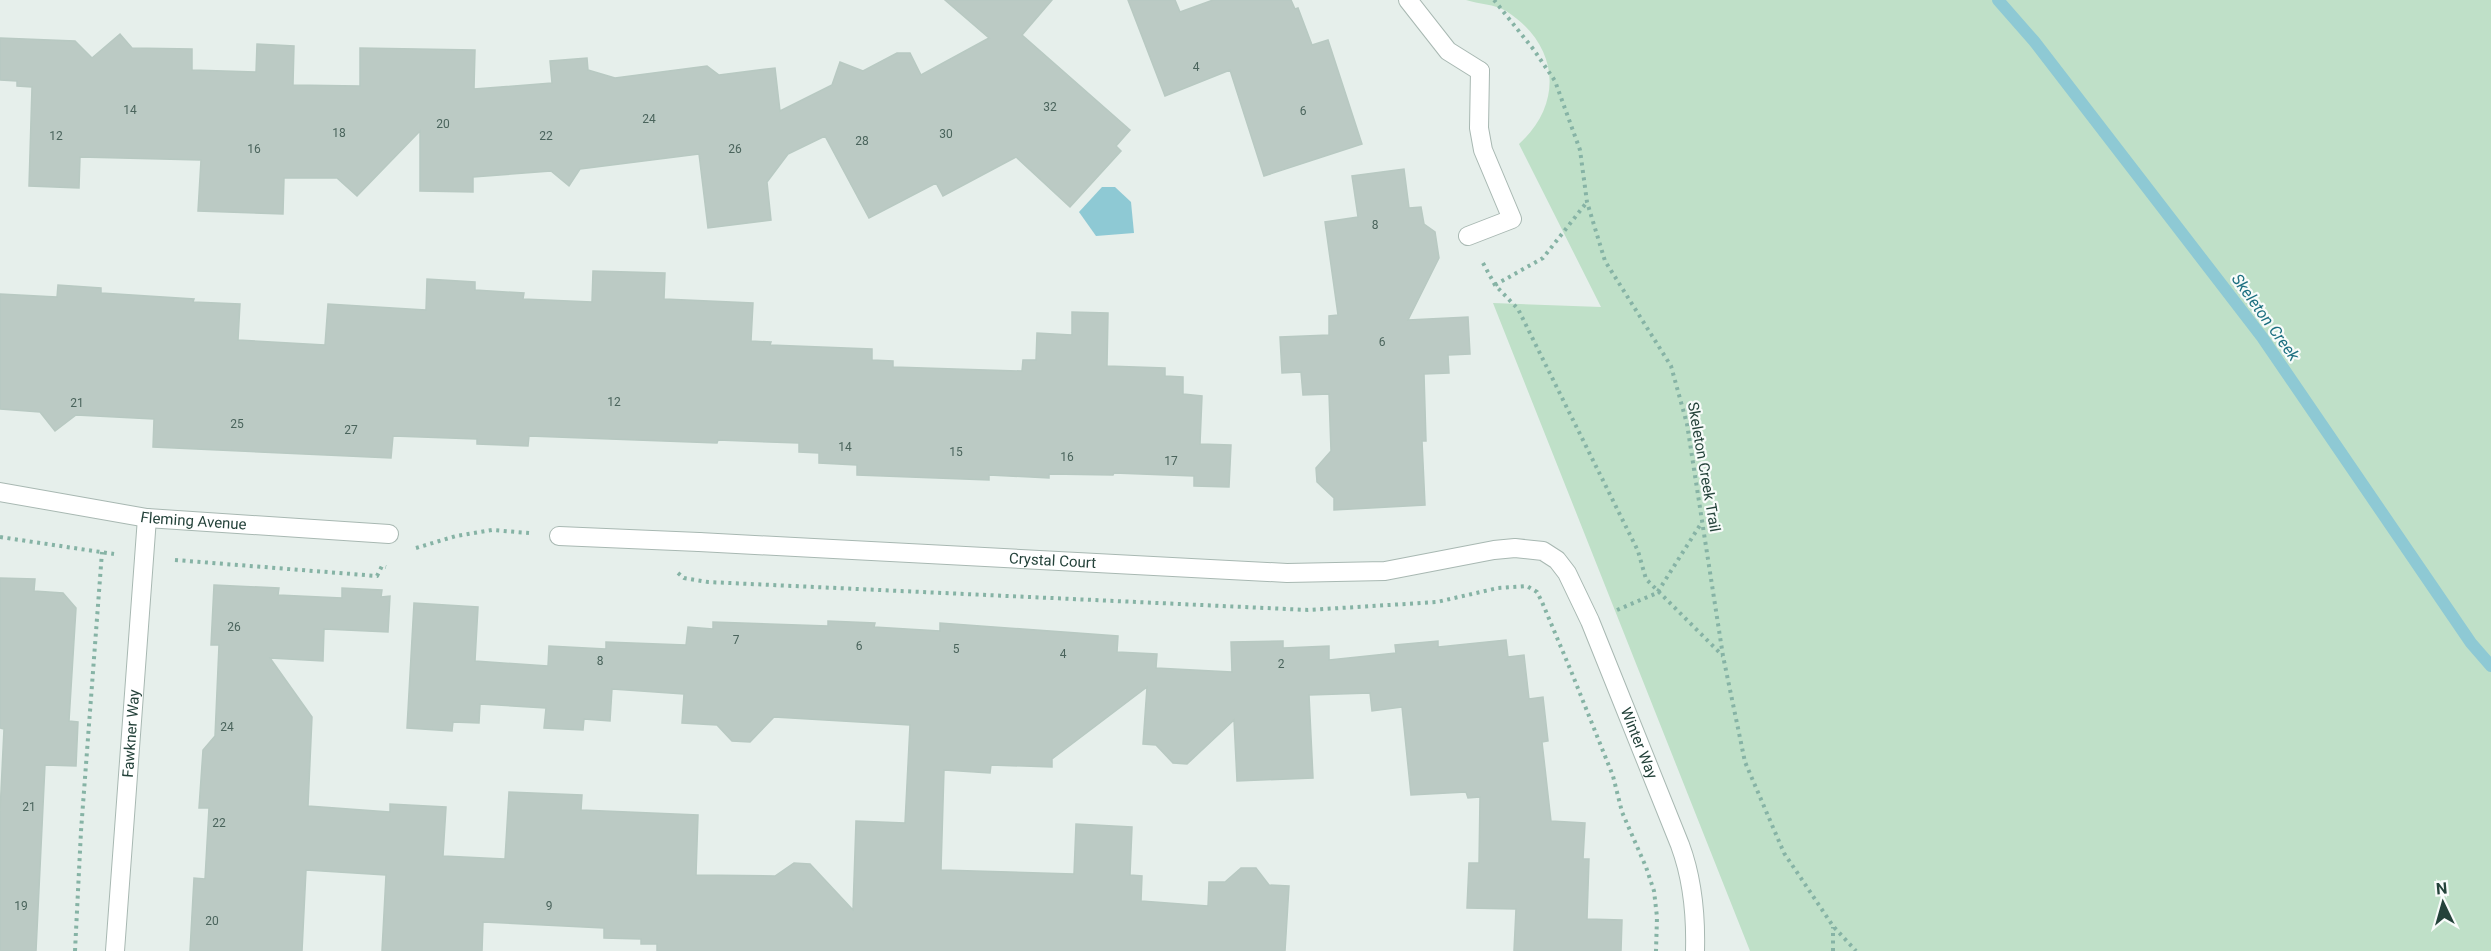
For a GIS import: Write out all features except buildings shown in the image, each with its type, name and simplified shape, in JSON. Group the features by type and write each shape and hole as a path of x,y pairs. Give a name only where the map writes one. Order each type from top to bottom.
{"street":[{"path":"1408,0 1448,51 1480,71 1479,128 1483,150 1512,219 1468,236"},
{"name":"Fleming Avenue","path":"0,492 147,518 389,534"},
{"name":"Fawkner Way","path":"115,951 147,518"},
{"name":"Crystal Court","path":"559,536 1287,573 1385,571 1494,550 1515,548 1543,551"},
{"name":"Winter Way","path":"1543,551 1557,560 1567,573 1590,621 1689,870 1694,898 1695,951"}],"path":[{"name":"Skeleton Creek Trail","path":"1494,0 1534,50 1555,81 1580,150 1587,202 1605,261 1671,366 1687,424 1723,656 1745,762 1784,853 1833,926 1856,951"},
{"path":"1495,285 1543,258 1587,202"},
{"path":"1468,236 1495,285 1518,309 1633,541 1646,579 1657,593 1723,656"},
{"path":"1590,621 1657,593 1702,522"},
{"path":"408,550 456,536 492,530 559,536"},
{"path":"0,537 144,558 377,576 381,566 390,567 390,559"},
{"path":"662,540 674,568 684,578 708,582 1308,610 1437,602 1498,588 1527,586 1537,592 1542,602 1613,776 1622,812 1646,867 1654,891 1657,917 1656,951"},
{"path":"75,951 81,831 102,552"},
{"path":"1833,926 1833,951"}],"green space":[{"path":"1466,0 2491,0 2491,951 1750,951 1493,303 1601,307 1519,144 1534,128 1544,110 1549,92 1549,74 1545,57 1536,40 1523,24 1506,11"}],"water":[{"path":"1102,187 1115,187 1131,202 1134,233 1096,236 1079,212"}],"waterway":[{"name":"Skeleton Creek","path":"1998,0 2034,41 2262,337 2471,643 2491,666"}]}
